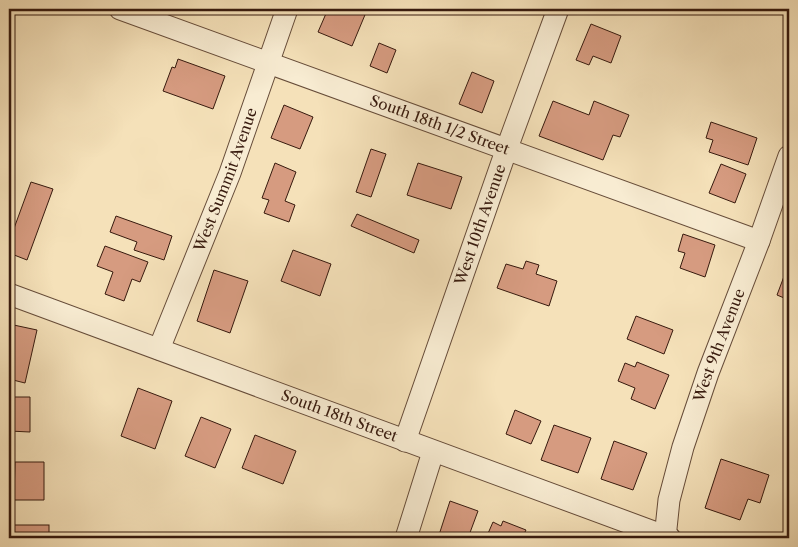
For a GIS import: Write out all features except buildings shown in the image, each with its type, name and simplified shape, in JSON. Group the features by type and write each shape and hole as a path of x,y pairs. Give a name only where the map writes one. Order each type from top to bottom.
{"street":[{"name":"South 18th 1/2 Street","path":"120,9 759,241"},
{"name":"West Summit Avenue","path":"159,348 230,173 288,9"},
{"name":"West 10th Avenue","path":"405,441 507,148 558,9"},
{"name":"West 9th Avenue","path":"666,538 669,500 683,447 789,156"},
{"name":"South 18th Street","path":"9,294 159,348 666,538"},
{"path":"406,538 433,452"}]}
